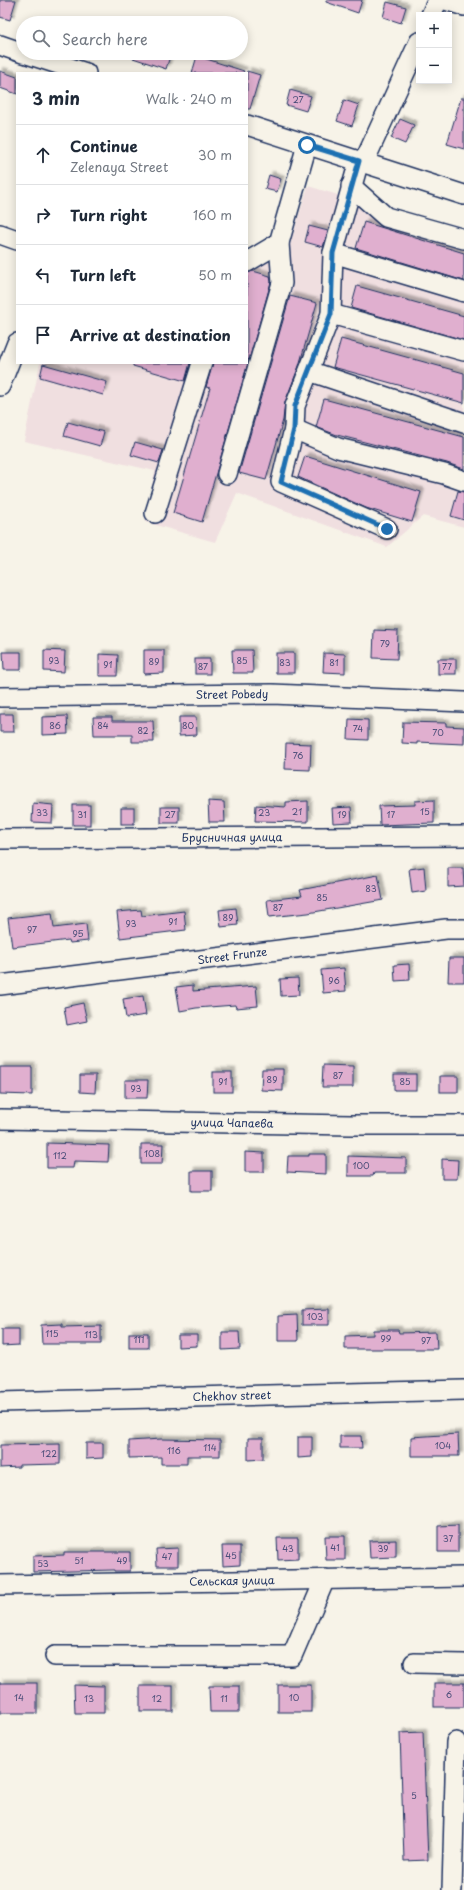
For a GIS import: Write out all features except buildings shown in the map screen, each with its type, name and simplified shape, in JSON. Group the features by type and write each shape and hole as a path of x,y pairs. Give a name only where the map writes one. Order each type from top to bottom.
{"street":[{"path":"432,12 438,0"},
{"path":"445,0 464,6"},
{"path":"0,45 16,51"},
{"path":"387,529 281,482 294,429 295,406 331,314 333,253 351,186 416,48"},
{"path":"45,60 83,72"},
{"path":"248,125 464,195"},
{"path":"227,474 282,283 279,243 307,145"},
{"path":"351,186 386,217 464,239"},
{"path":"0,234 16,240"},
{"path":"248,261 279,243"},
{"path":"333,253 464,292"},
{"path":"331,314 464,352"},
{"path":"0,386 16,345"},
{"path":"155,513 202,364"},
{"path":"309,371 464,423"},
{"path":"294,429 338,448 444,474 464,481"},
{"name":"Street Pobedy","path":"0,697 272,694 464,702"},
{"name":"Брусничная улица","path":"0,839 464,836"},
{"name":"Street Frunze","path":"0,985 446,929 464,929"},
{"name":"улица Чапаева","path":"0,1120 351,1125 464,1125"},
{"name":"Chekhov street","path":"0,1402 464,1390"},
{"name":"Сельская улица","path":"0,1584 464,1577"},
{"path":"55,1656 292,1656 325,1579"},
{"path":"414,1663 464,1664"},
{"path":"452,1890 456,1742"}],"shaded area":[{"path":"308,186 464,233 464,527 423,516 387,547 237,493 215,542 145,522 155,471 24,441 40,364 248,364 248,255 286,257"}],"route":[{"path":"307,145 359,161 343,212 333,253 331,314 295,406 294,429 281,482 387,529"}]}
